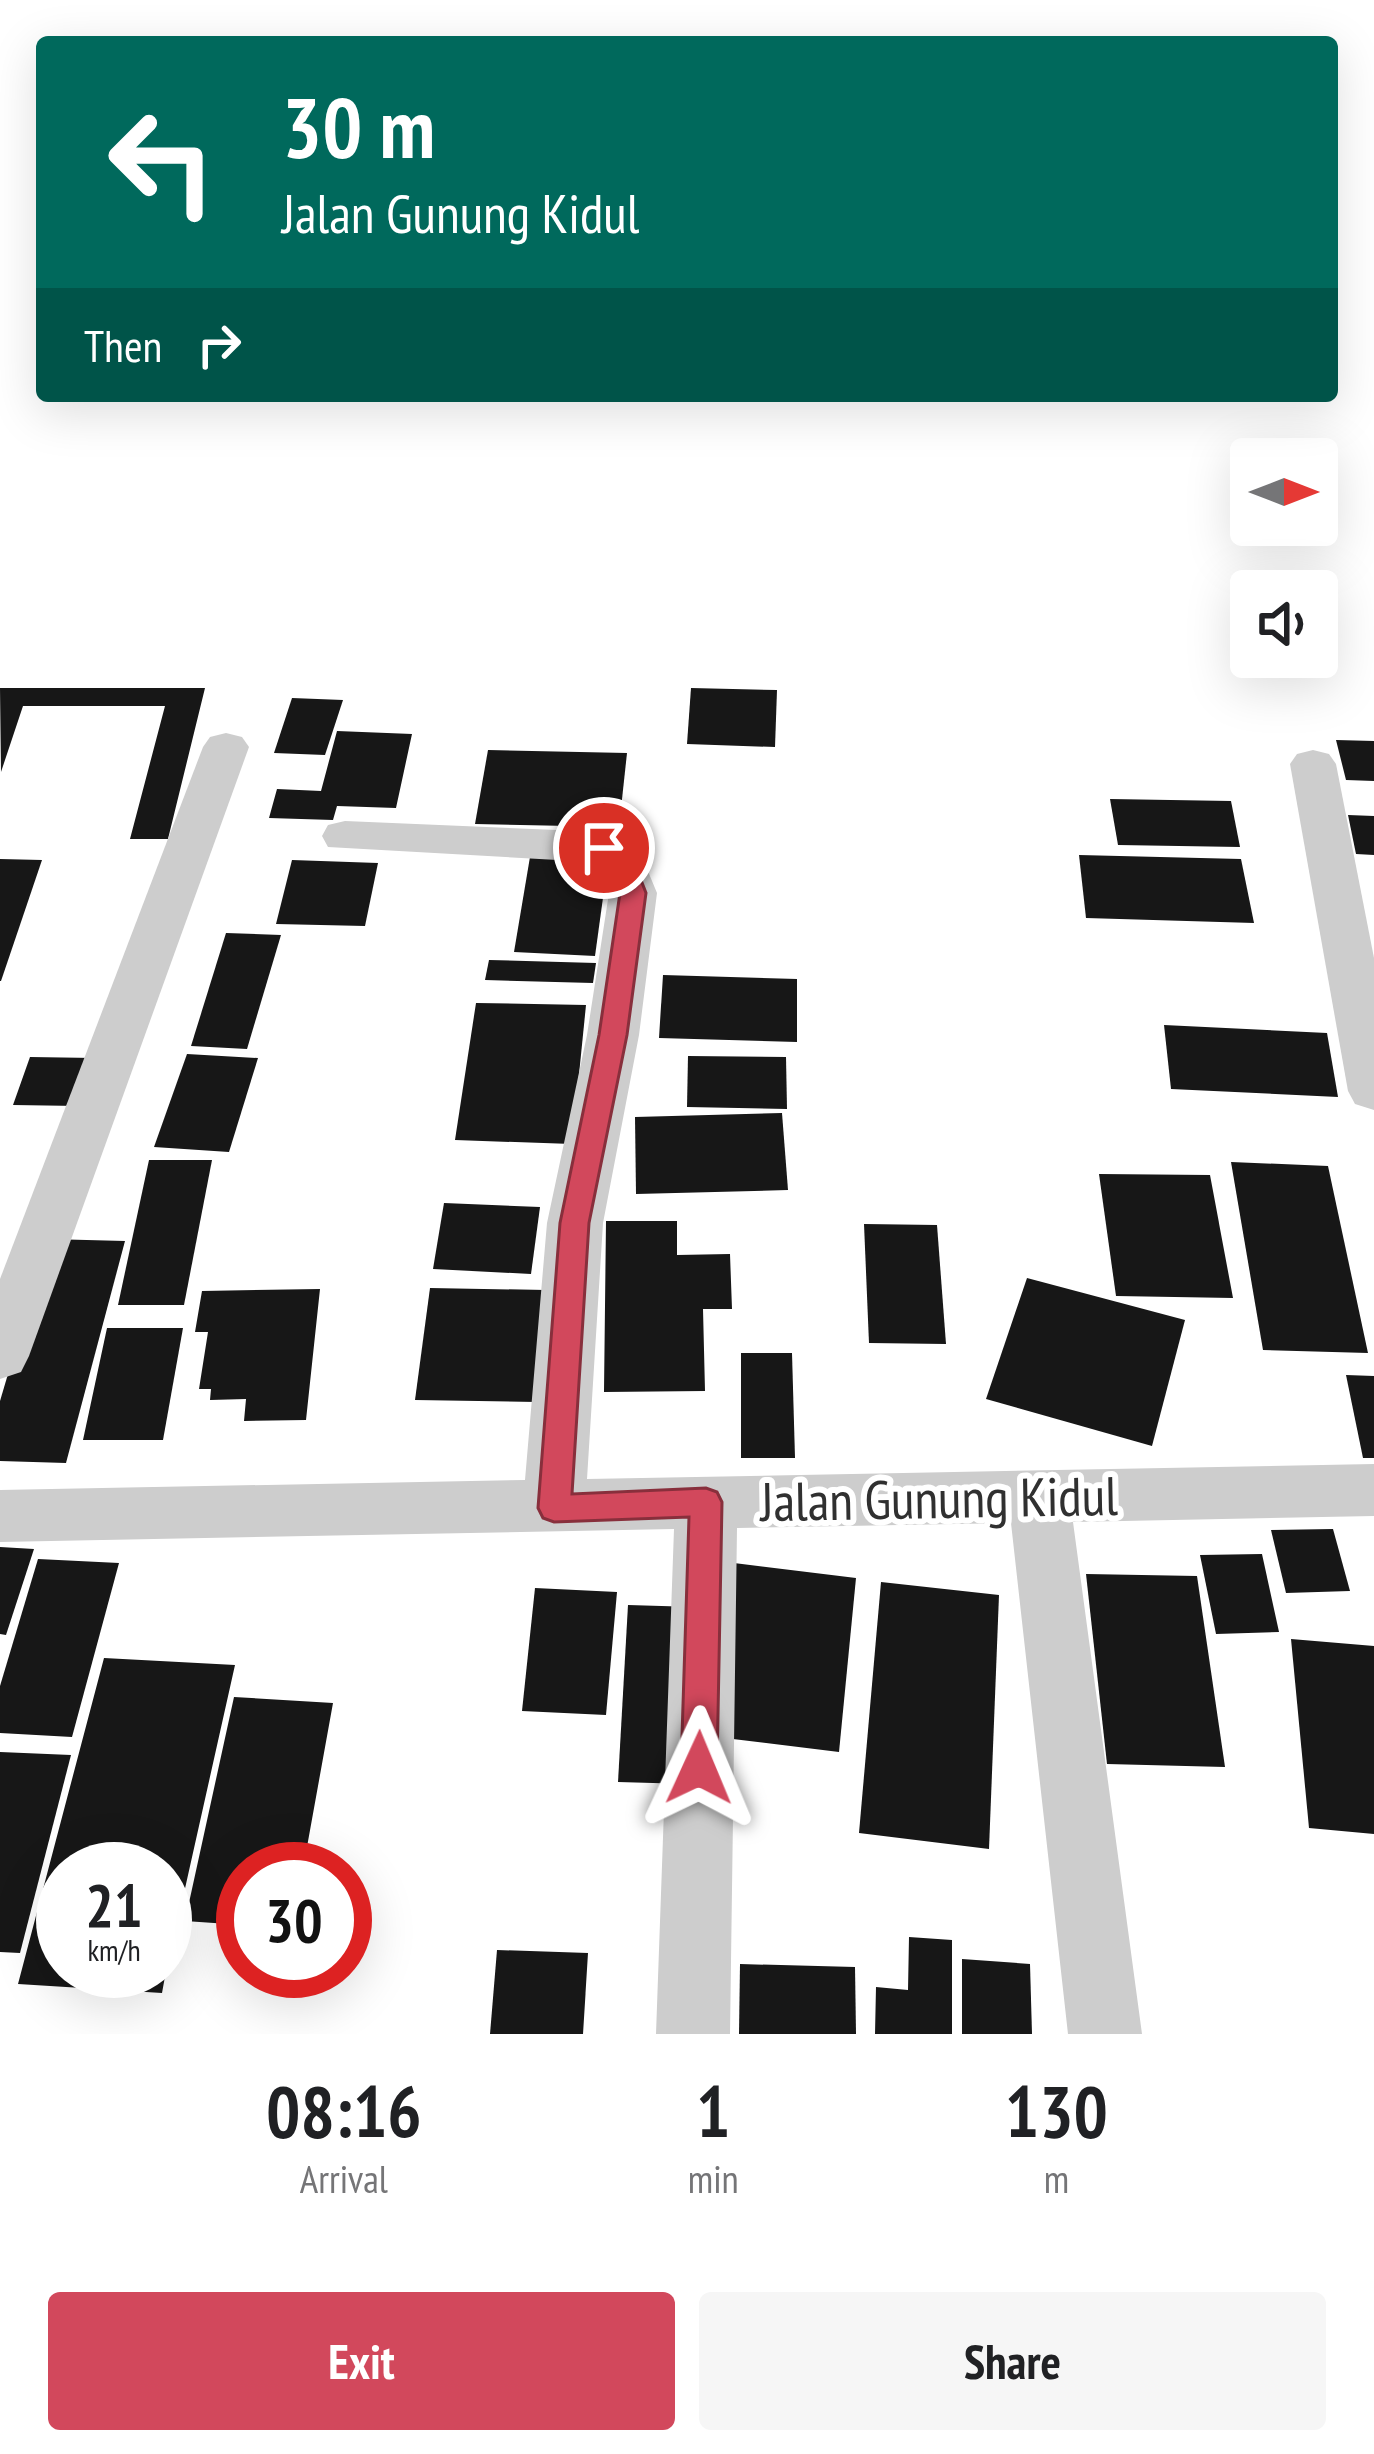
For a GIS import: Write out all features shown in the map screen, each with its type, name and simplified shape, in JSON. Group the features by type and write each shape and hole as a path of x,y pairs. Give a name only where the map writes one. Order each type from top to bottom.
{"street":[{"path":"0,1356 226,746"},
{"path":"1312,764 1374,1091"},
{"path":"345,836 604,848 623,863 629,877 633,893 625,964 574,1223 554,1508"},
{"name":"Jalan Gunung Kidul","path":"1,1519 1374,1490"},
{"path":"1039,1496 1105,2034"},
{"path":"693,2034 706,1502"}],"building":[{"path":"0,688 205,688 168,839 130,839 165,706 23,706 1,772"},
{"path":"691,688 777,690 775,747 687,744"},
{"path":"292,698 343,700 325,755 274,753"},
{"path":"337,731 412,734 396,808 337,806 333,820 269,818 277,789 321,791"},
{"path":"1336,740 1374,741 1374,781 1346,780"},
{"path":"488,750 627,753 619,827 475,824"},
{"path":"1110,799 1231,801 1240,847 1118,845"},
{"path":"1348,815 1374,816 1374,855 1356,854"},
{"path":"531,851 609,854 595,956 514,952"},
{"path":"1079,855 1241,859 1254,923 1086,918"},
{"path":"0,859 42,860 1,981 0,981"},
{"path":"292,860 378,863 365,926 276,924"},
{"path":"226,933 281,935 247,1049 191,1046"},
{"path":"489,960 596,963 593,983 485,980"},
{"path":"663,975 797,979 797,1042 659,1038"},
{"path":"476,1003 586,1005 572,1144 455,1140"},
{"path":"1164,1025 1327,1033 1338,1097 1171,1089"},
{"path":"187,1054 258,1058 229,1152 154,1147"},
{"path":"688,1056 786,1057 787,1109 687,1107"},
{"path":"30,1057 95,1058 79,1106 13,1105"},
{"path":"782,1113 788,1190 636,1194 635,1117"},
{"path":"149,1160 212,1160 184,1305 118,1305"},
{"path":"1231,1162 1328,1166 1368,1353 1263,1350"},
{"path":"1099,1174 1210,1175 1233,1298 1116,1296"},
{"path":"444,1203 540,1207 531,1274 433,1269"},
{"path":"606,1221 677,1221 677,1255 730,1254 732,1309 703,1309 705,1391 604,1392"},
{"path":"864,1224 937,1225 946,1344 869,1343"},
{"path":"48,1239 125,1241 66,1463 0,1461 0,1401"},
{"path":"1027,1278 1185,1320 1152,1446 986,1399"},
{"path":"430,1288 546,1290 537,1402 415,1400"},
{"path":"320,1289 306,1420 244,1421 246,1399 210,1400 211,1389 199,1389 208,1332 195,1332 202,1291"},
{"path":"107,1328 183,1328 163,1440 83,1440"},
{"path":"741,1353 792,1353 795,1458 741,1458"},
{"path":"1346,1375 1374,1376 1374,1458 1363,1458"},
{"path":"1333,1529 1350,1591 1286,1593 1271,1530"},
{"path":"0,1547 34,1549 6,1635 0,1634"},
{"path":"1262,1554 1279,1632 1216,1634 1200,1555"},
{"path":"38,1559 119,1563 72,1737 0,1733 0,1686"},
{"path":"734,1563 856,1578 839,1752 708,1736"},
{"path":"1086,1574 1197,1576 1225,1767 1107,1764"},
{"path":"881,1582 999,1595 989,1849 859,1833"},
{"path":"535,1588 617,1592 606,1715 522,1711"},
{"path":"628,1605 695,1607 688,1784 618,1782"},
{"path":"1291,1639 1374,1646 1374,1834 1309,1828"},
{"path":"104,1658 235,1665 192,1857 192,1842 55,1842"},
{"path":"234,1697 333,1703 308,1842 216,1842 216,1923 192,1921 192,1889"},
{"path":"0,1752 71,1755 49,1842 36,1842 36,1891 20,1953 0,1952"},
{"path":"36,1916 36,1985 18,1984"},
{"path":"909,1937 952,1940 952,2034 875,2034 876,1987 908,1990"},
{"path":"497,1950 588,1953 583,2034 490,2034"},
{"path":"962,1959 1030,1964 1032,2034 962,2034"},
{"path":"740,1964 855,1967 856,2034 739,2034"}],"route":[{"path":"604,848 623,863 633,893 613,1035 574,1223 554,1508 706,1502 699,1768"}]}
